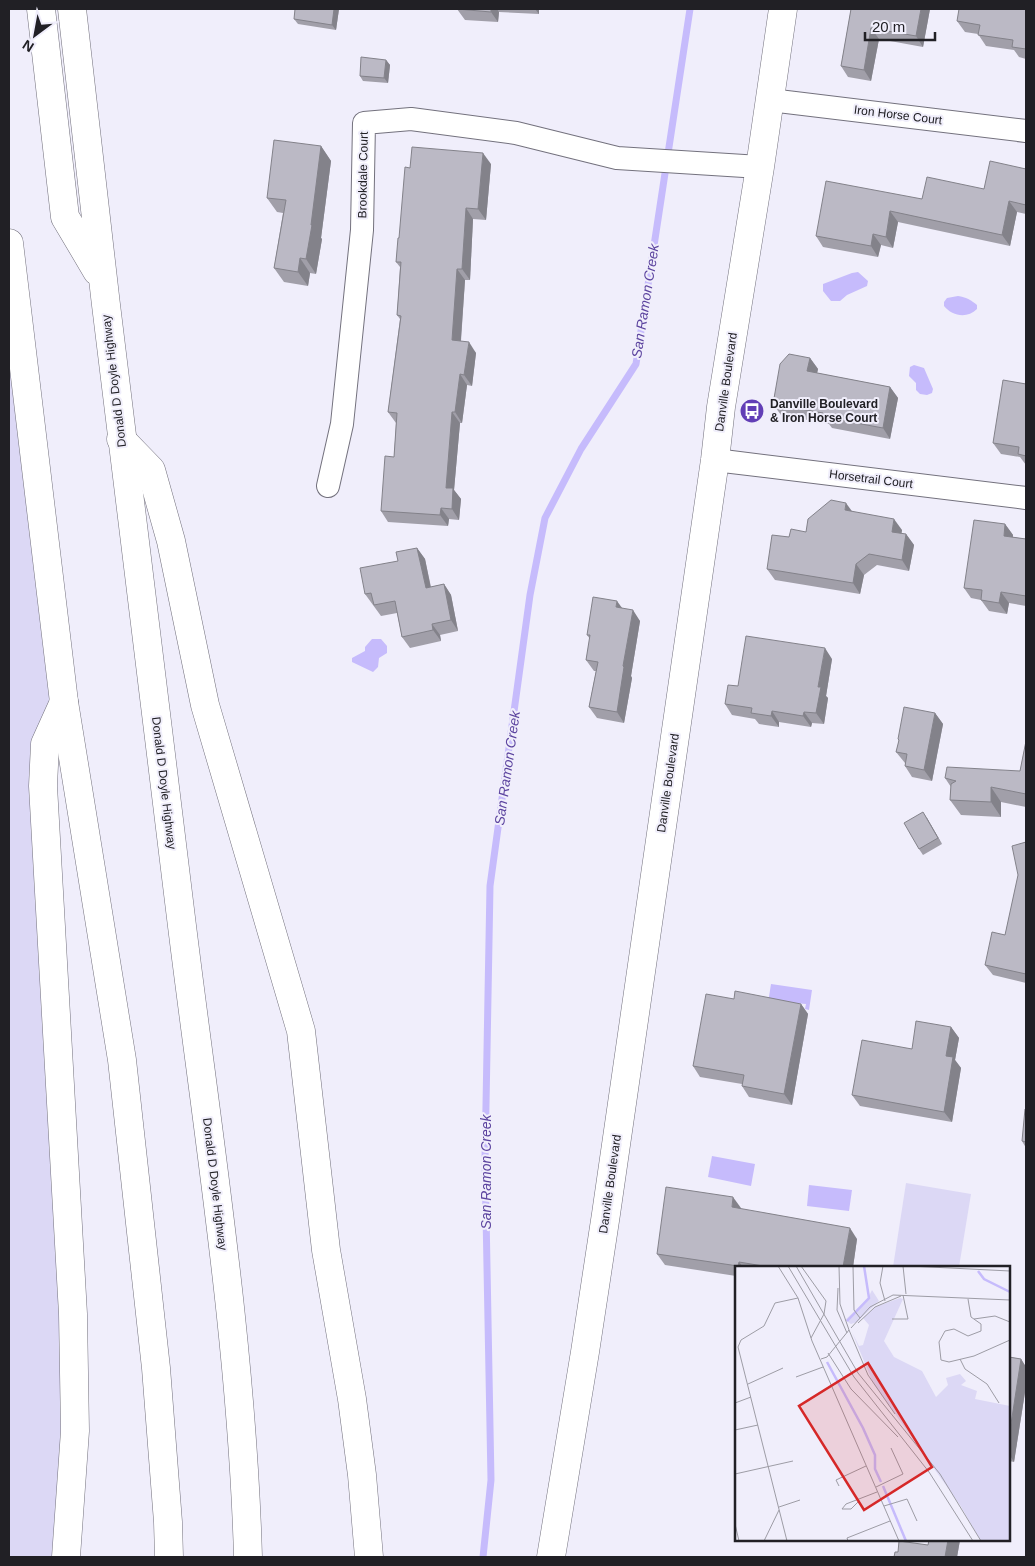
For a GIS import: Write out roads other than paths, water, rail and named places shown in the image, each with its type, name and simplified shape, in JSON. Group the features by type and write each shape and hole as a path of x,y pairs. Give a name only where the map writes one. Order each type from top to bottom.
{"main road":[{"path":"40,9 64,217 102,278"},
{"name":"Donald D Doyle Highway","path":"72,9 121,439 218,1206 235,1358 248,1557"},
{"name":"Danville Boulevard","path":"551,1557 606,1214 715,460 720,407 760,167 783,9"},
{"path":"9,243 64,702 122,1060 156,1368 169,1557"},
{"path":"121,439 151,470 171,541 205,705 301,1031 326,1250 352,1399 362,1475 369,1557"},
{"path":"64,702 45,744 43,786 73,1314 75,1431 66,1557"}],"street":[{"name":"Iron Horse Court","path":"770,100 1026,131"},
{"name":"Brookdale Court","path":"328,486 342,424 362,230 364,123 411,120 516,133 617,158 760,167"},
{"name":"Horsetrail Court","path":"715,460 1026,498"}],"waterway":[{"name":"San Ramon Creek","path":"483,1557 491,1480 485,1160 490,886 530,595 545,518 581,449 636,364 690,9"}],"place":[{"name":"Danville Boulevard & Iron Horse Court","path":"752,411"}]}
